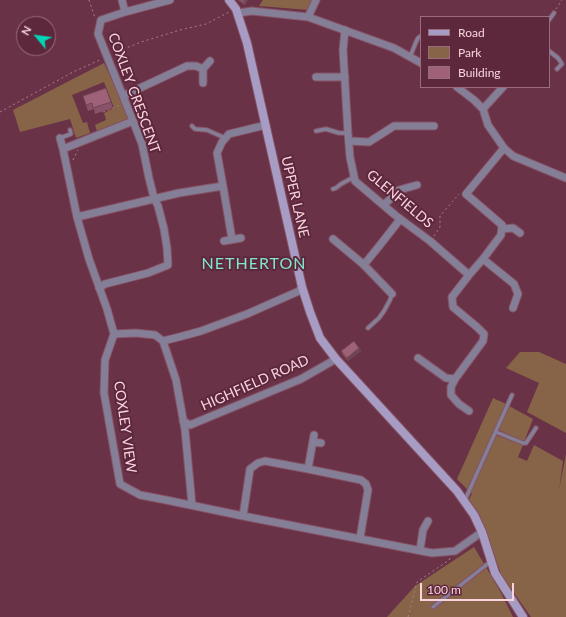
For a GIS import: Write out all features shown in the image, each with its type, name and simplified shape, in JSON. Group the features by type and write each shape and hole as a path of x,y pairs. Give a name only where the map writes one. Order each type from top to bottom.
{"main road":[{"path":"229,0 237,11"},
{"name":"UPPER LANE","path":"237,11 247,43 302,287 320,338 336,359 454,486 465,501 482,532 496,573 522,617"}],"street":[{"name":"COXLEY CRESCENT","path":"122,0 125,12"},
{"name":"COXLEY CRESCENT","path":"99,288 105,284 148,273 168,265 164,229 158,206 154,198 142,144 98,34 101,20 170,0"},
{"path":"308,17 316,0"},
{"path":"237,11 252,11 308,17 394,48 420,62"},
{"name":"GLENFIELDS","path":"345,30 344,50 348,133 350,157 355,181 399,218 430,241 469,275"},
{"path":"203,83 203,69 210,61"},
{"path":"124,99 187,66 196,66 203,69"},
{"path":"316,77 345,77"},
{"path":"458,88 474,100 482,110 488,125 504,148 513,156 566,178"},
{"path":"482,110 502,88"},
{"path":"63,149 133,121"},
{"path":"232,240 217,153 222,142 229,134 266,125"},
{"path":"349,141 370,142 394,126 434,126"},
{"path":"60,138 89,259 107,309 114,334 136,333 155,335 163,341 176,380 183,421 192,505"},
{"path":"469,411 450,395 451,384 479,348 483,341 484,334 453,307 452,297 501,235 502,225 466,194 504,148"},
{"path":"384,205 399,190 417,184"},
{"path":"78,217 154,198 223,186"},
{"path":"363,264 398,222 399,218"},
{"path":"502,229 513,228 520,233"},
{"path":"224,241 241,238"},
{"path":"333,239 363,264 392,294"},
{"path":"483,259 514,284 518,294 513,308"},
{"path":"163,341 201,331 247,314 299,291 302,287"},
{"name":"COXLEY VIEW","path":"114,334 105,360 104,393 120,484 140,495 243,516 432,553 455,551"},
{"path":"418,358 446,378 455,379"},
{"name":"HIGHFIELD ROAD","path":"183,421 190,425 300,379 336,359"},
{"path":"308,469 314,439 321,443"},
{"path":"243,516 250,469 258,463 264,462 308,469 361,480 366,484 368,490 360,538"},
{"path":"420,550 423,530 428,521"},
{"path":"455,551 482,532"}],"lane":[{"path":"550,19 554,13"},
{"path":"410,57 416,42 420,37"},
{"path":"550,53 558,58 562,64 557,69"},
{"path":"192,126 195,129 207,130 225,138"},
{"path":"316,131 326,129 339,133 348,133"},
{"path":"60,138 71,134 70,130"},
{"path":"333,189 354,177"},
{"path":"368,328 384,311 392,294"},
{"path":"465,501 512,395"},
{"path":"496,432 526,443 536,428"},
{"path":"433,607 492,561"}],"path":[{"path":"89,0 95,18"},
{"path":"554,13 562,0"},
{"path":"0,112 73,72 141,42 206,24 237,11"},
{"path":"103,112 124,99"},
{"path":"67,169 83,141"},
{"path":"430,241 440,227 440,216 460,192 466,194"},
{"path":"408,617 417,582 449,560 455,551"}],"green space":[{"path":"263,0 312,0 308,10 259,6"},
{"path":"104,63 130,118 97,131 95,125 106,120 104,113 114,108 104,82 72,95 83,123 87,122 90,133 76,138 70,119 20,132 13,110"},
{"path":"520,352 539,352 566,364 566,433 527,412 539,383 506,368"},
{"path":"493,398 506,404 493,434 523,445 518,457 527,461 534,445 563,461 559,490 566,454 566,617 531,617 503,579 481,521 468,501 472,494 457,479"},
{"path":"509,406 533,419 524,442 499,430"},
{"path":"474,547 499,589 513,617 387,617 415,586"}],"building":[{"path":"106,88 111,102 93,108 92,103 86,105 83,96"},
{"path":"354,341 359,348 347,358 341,351"}],"district":[{"name":"NETHERTON","path":"254,264"}]}
